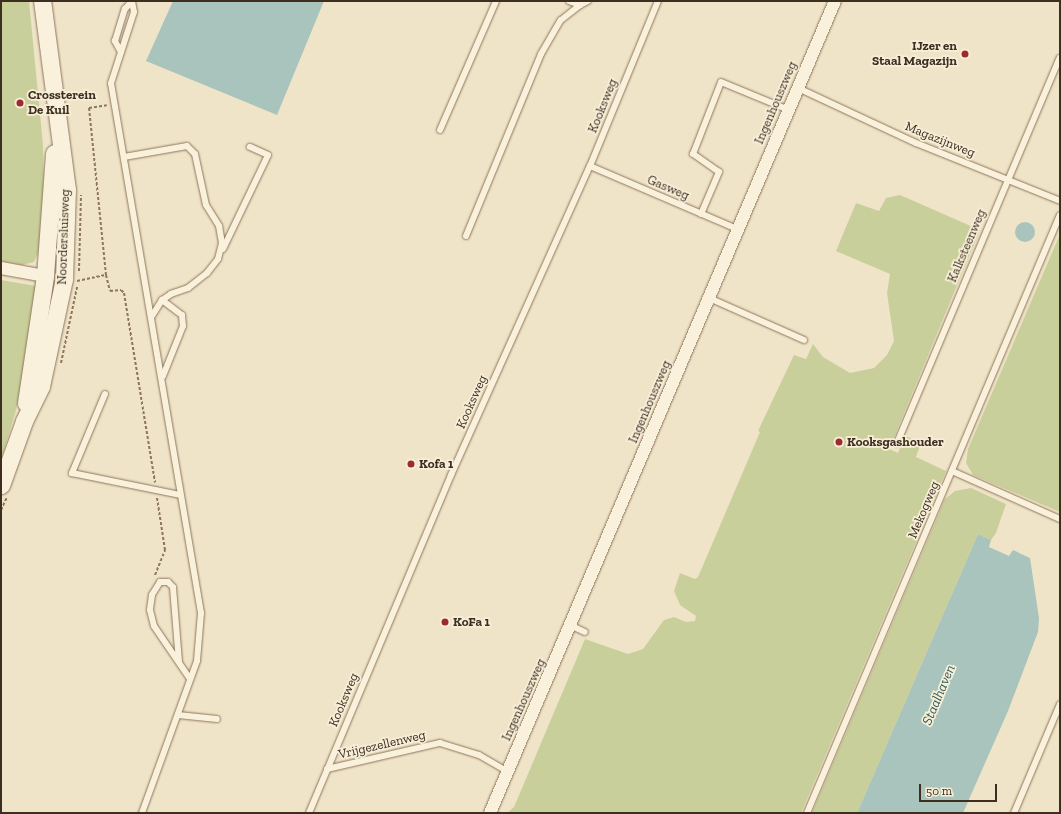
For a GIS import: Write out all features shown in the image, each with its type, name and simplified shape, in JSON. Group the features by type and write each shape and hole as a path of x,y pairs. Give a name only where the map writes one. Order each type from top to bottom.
{"street":[{"name":"Noordersluisweg","path":"1,485 24,421 41,386 71,280 67,190 42,1"},
{"name":"Ingenhouszweg","path":"490,813 572,626 737,229 836,1"},
{"name":"Noordersluisweg","path":"24,421 46,276 57,119"},
{"path":"1,268 71,280"}],"lane":[{"path":"121,52 115,41 125,9 132,1 134,12 111,83 152,316 180,495 201,613 199,650 178,715 142,813"},
{"path":"440,130 496,1"},
{"path":"569,1 580,5"},
{"path":"466,236 541,54 561,20 580,5 588,1"},
{"name":"Kooksweg","path":"309,813 451,475 590,166 658,1"},
{"name":"Kalksteenweg","path":"896,443 1060,58"},
{"path":"701,214 719,172 693,154 721,82 789,110"},
{"name":"Magazijnweg","path":"798,88 916,143 1008,178 1060,201"},
{"path":"124,157 187,146 196,154 206,205 219,226 222,243 218,259"},
{"path":"152,316 162,300 171,294 188,288 207,273 218,259 268,155 250,147"},
{"name":"Gasweg","path":"590,166 737,229"},
{"name":"Mekogweg","path":"806,813 1060,215"},
{"path":"709,298 804,340"},
{"path":"162,300 182,315 183,326 162,378"},
{"path":"105,394 72,473 180,495"},
{"path":"952,471 1060,519"},
{"path":"180,662 173,587 168,582 160,582 152,595 152,616 154,626 180,662 190,679"},
{"path":"572,626 585,632"},
{"path":"1014,813 1060,704"},
{"path":"178,715 217,719"},
{"name":"Vrijgezellenweg","path":"327,769 440,743 479,755 508,772"}],"path":[{"path":"115,105 89,108 106,275 110,291 121,290 124,293 166,550 154,578"},
{"path":"71,280 106,275"}],"green space":[{"name":"Crossterein De Kuil","path":"1,1 29,1 43,145 44,190 39,250 34,262 22,265 1,261"},
{"path":"900,195 980,230 889,449 898,453 905,436 921,443 916,457 946,471 801,813 507,813 514,807 585,639 628,654 643,649 664,620 674,617 686,622 695,621 696,616 680,605 674,591 680,573 695,579 698,577 760,432 758,431 794,355 806,359 813,344 823,357 850,373 874,368 887,355 894,341 887,293 890,274 836,251 856,203 879,211 886,198"},
{"path":"1060,234 1060,512 973,475 966,463 968,449"},
{"path":"1,280 36,286 31,334 16,410 1,460"},
{"path":"971,488 1006,504 996,533 991,540 978,534 857,813 812,813 945,499 955,491"}],"water":[{"path":"173,1 324,1 277,115 146,61"},
{"path":"1025,222 1032,225 1035,232 1032,239 1025,242 1018,239 1015,232 1018,225"},
{"name":"Staalhaven","path":"978,534 991,540 989,547 1009,556 1013,550 1030,558 1039,618 1038,632 1008,711 963,813 857,813"}],"place":[{"name":"IJzer en Staal Magazijn","path":"965,54"},
{"name":"Crossterein De Kuil","path":"20,103"},
{"name":"Kooksgashouder","path":"839,442"},
{"name":"Kofa 1","path":"411,464"},
{"name":"KoFa 1","path":"445,622"}]}
